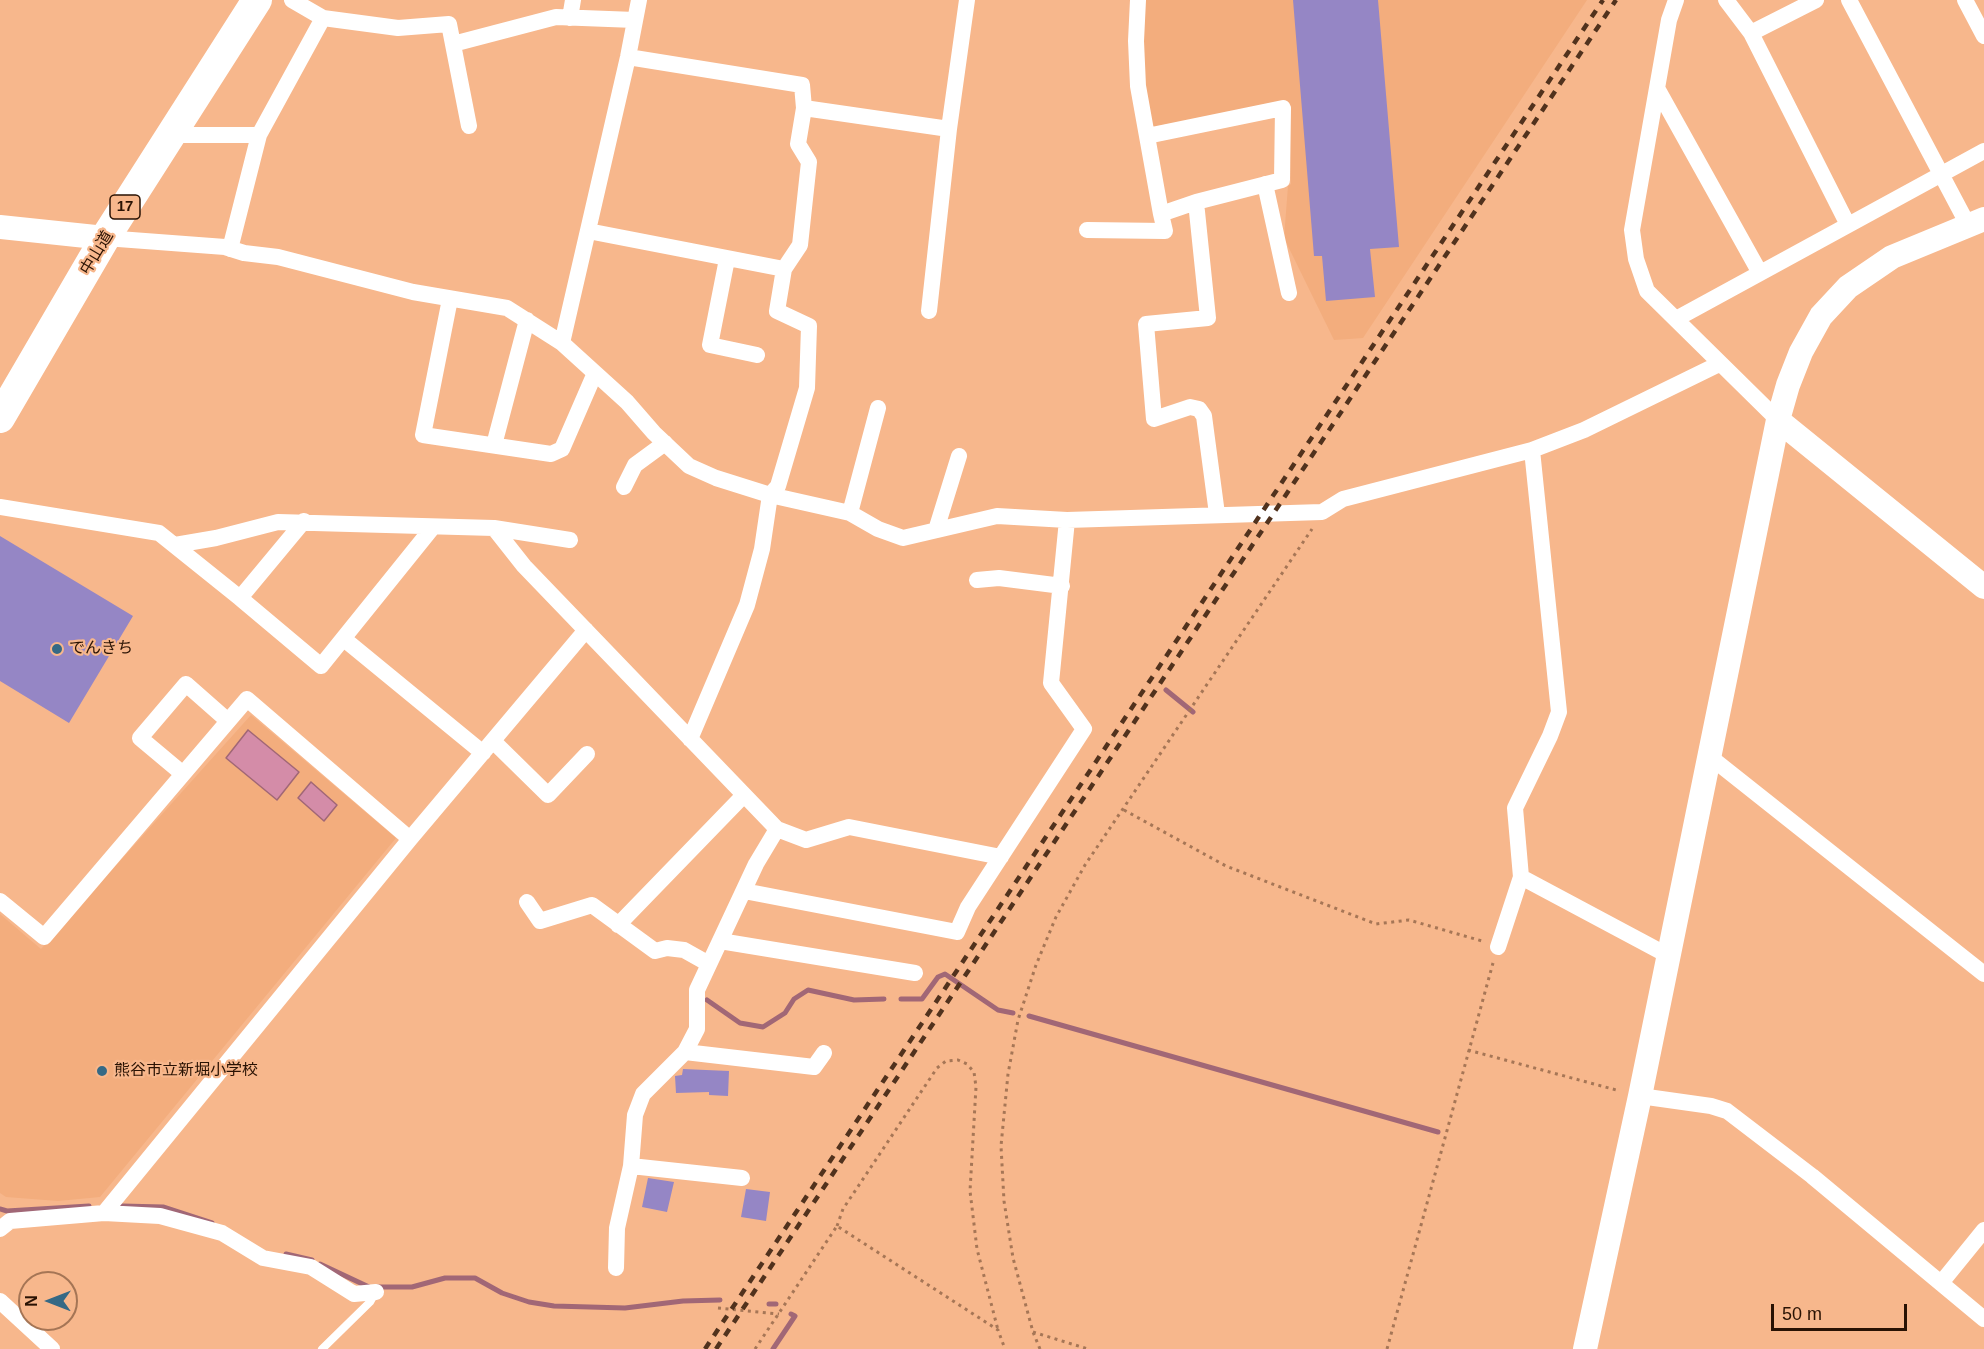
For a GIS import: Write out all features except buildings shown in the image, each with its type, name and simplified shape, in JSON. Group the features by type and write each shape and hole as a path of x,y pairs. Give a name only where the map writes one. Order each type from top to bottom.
{"highway":[{"name":"中山道","path":"0,418 105,238 256,0"}],"street":[{"path":"292,0 323,18 398,28 449,24 469,126"},
{"path":"570,18 573,0"},
{"path":"562,343 639,0"},
{"path":"929,311 949,129 967,0"},
{"path":"1087,230 1165,231 1138,86 1136,40 1138,0"},
{"path":"1676,0 1670,20 1632,230 1636,259 1647,291 1778,420 1984,587"},
{"path":"1726,0 1751,33 1848,225"},
{"path":"1751,33 1816,0"},
{"path":"1585,1349 1640,1096 1778,420 1801,352 1821,316 1848,287 1892,257 1976,222 1941,175 1849,0"},
{"path":"1965,0 1984,36"},
{"path":"230,249 259,135 323,18"},
{"path":"453,44 556,18 635,20"},
{"path":"628,57 802,85 804,108 798,144 809,162 800,245 784,269 777,311 809,326 807,388 778,486 770,495 762,549 747,605 690,739"},
{"path":"1658,90 1760,273"},
{"path":"804,108 949,129"},
{"path":"1147,136 1282,108 1282,180 1196,202 1161,214"},
{"path":"171,135 259,135"},
{"path":"1676,319 1984,151"},
{"path":"1265,184 1289,293"},
{"path":"1196,202 1208,318 1146,324 1154,419 1190,407 1199,409 1204,416 1216,514"},
{"path":"0,227 230,249 278,257 380,284 450,299 507,308 562,343 627,402 664,443 689,466 716,478 770,495 849,513 878,529 903,538 997,516 1067,520 1322,512 1343,499 1532,450 1584,430 1719,364"},
{"path":"588,231 784,269"},
{"path":"727,259 710,345 758,355"},
{"path":"450,299 423,435 551,454 562,449 595,373"},
{"path":"494,445 527,320"},
{"path":"849,513 878,408"},
{"path":"624,487 635,465 664,443"},
{"path":"1498,947 1521,877 1515,808 1550,736 1559,712 1532,450"},
{"path":"936,530 958,456"},
{"path":"0,507 159,533 321,666 433,527"},
{"path":"744,891 957,932 968,907 1084,729 1052,683 1067,520"},
{"path":"175,545 216,538 278,522 304,521 494,528 570,540"},
{"path":"240,598 304,521"},
{"path":"494,528 524,566 777,829 806,840 849,827 1001,857"},
{"path":"977,580 999,578 1062,586"},
{"path":"104,1213 410,839 586,630"},
{"path":"344,639 548,795 587,754"},
{"path":"183,774 140,738 147,729 186,684 228,721"},
{"path":"0,900 44,937 247,699 410,839"},
{"path":"1709,756 1984,974"},
{"path":"618,925 744,795"},
{"path":"616,1268 617,1228 631,1166 635,1115 643,1094 685,1052 697,1029 697,990 756,864 777,829"},
{"path":"1521,877 1669,956"},
{"path":"527,902 540,921 592,905 655,951 667,948 684,950 709,964"},
{"path":"720,941 915,973"},
{"path":"685,1052 814,1067 824,1053"},
{"path":"1640,1096 1711,1106 1727,1112 1812,1176 1984,1319"},
{"path":"631,1166 742,1178"},
{"path":"0,1229 10,1221 104,1213 160,1216 222,1233 263,1258 310,1267 354,1294 376,1292"},
{"path":"1941,1283 1984,1230"},
{"path":"0,1301 52,1349"}],"lane":[{"path":"322,1349 370,1302 376,1292"}],"path":[{"path":"1040,1349 1033,1332 1013,1258 1004,1201 1001,1146 1008,1074 1018,1020 1036,965 1056,917 1085,866 1322,512"},
{"path":"1124,810 1226,866 1365,920 1376,924 1409,920 1454,931 1498,947 1387,1349"},
{"path":"1468,1050 1640,1096"},
{"path":"755,1349 837,1226 843,1209 937,1068 946,1061 958,1060 967,1064 974,1072 976,1087 970,1191 984,1282 1005,1349"},
{"path":"837,1226 998,1330"},
{"path":"718,1308 779,1314"},
{"path":"1033,1332 1088,1349"}],"shaded area":[{"path":"1144,0 1587,0 1363,338 1334,340 1284,238 1288,186 1291,184 1288,103 1152,127 1144,88"},
{"name":"熊谷市立新堀小学校","path":"251,715 396,838 100,1197 58,1201 6,1197 0,1193 0,914 41,949"},
{"path":"248,730 299,772 277,800 226,758"},
{"path":"311,782 337,805 324,821 298,798"}],"waterway":[{"path":"1166,690 1193,712"},
{"path":"901,999 922,999 938,977 945,974 998,1010 1013,1013"},
{"path":"707,1000 740,1023 763,1027 785,1013 794,999 808,990 854,1000 884,999"},
{"path":"1029,1016 1438,1132"},
{"path":"0,1209 7,1211 89,1206"},
{"path":"122,1206 163,1207 212,1223"},
{"path":"286,1254 312,1260"},
{"path":"320,1264 369,1287"},
{"path":"378,1287 412,1287 445,1278 475,1278 502,1293 529,1302 554,1306 625,1308 683,1301 720,1300"},
{"path":"769,1304 776,1304"},
{"path":"773,1349 795,1316 791,1314"}],"railway":[{"path":"705,1349 1603,0"},
{"path":"716,1349 1616,0"}],"place":[{"name":"でんきち","path":"57,649"},
{"name":"熊谷市立新堀小学校","path":"102,1071"}]}
